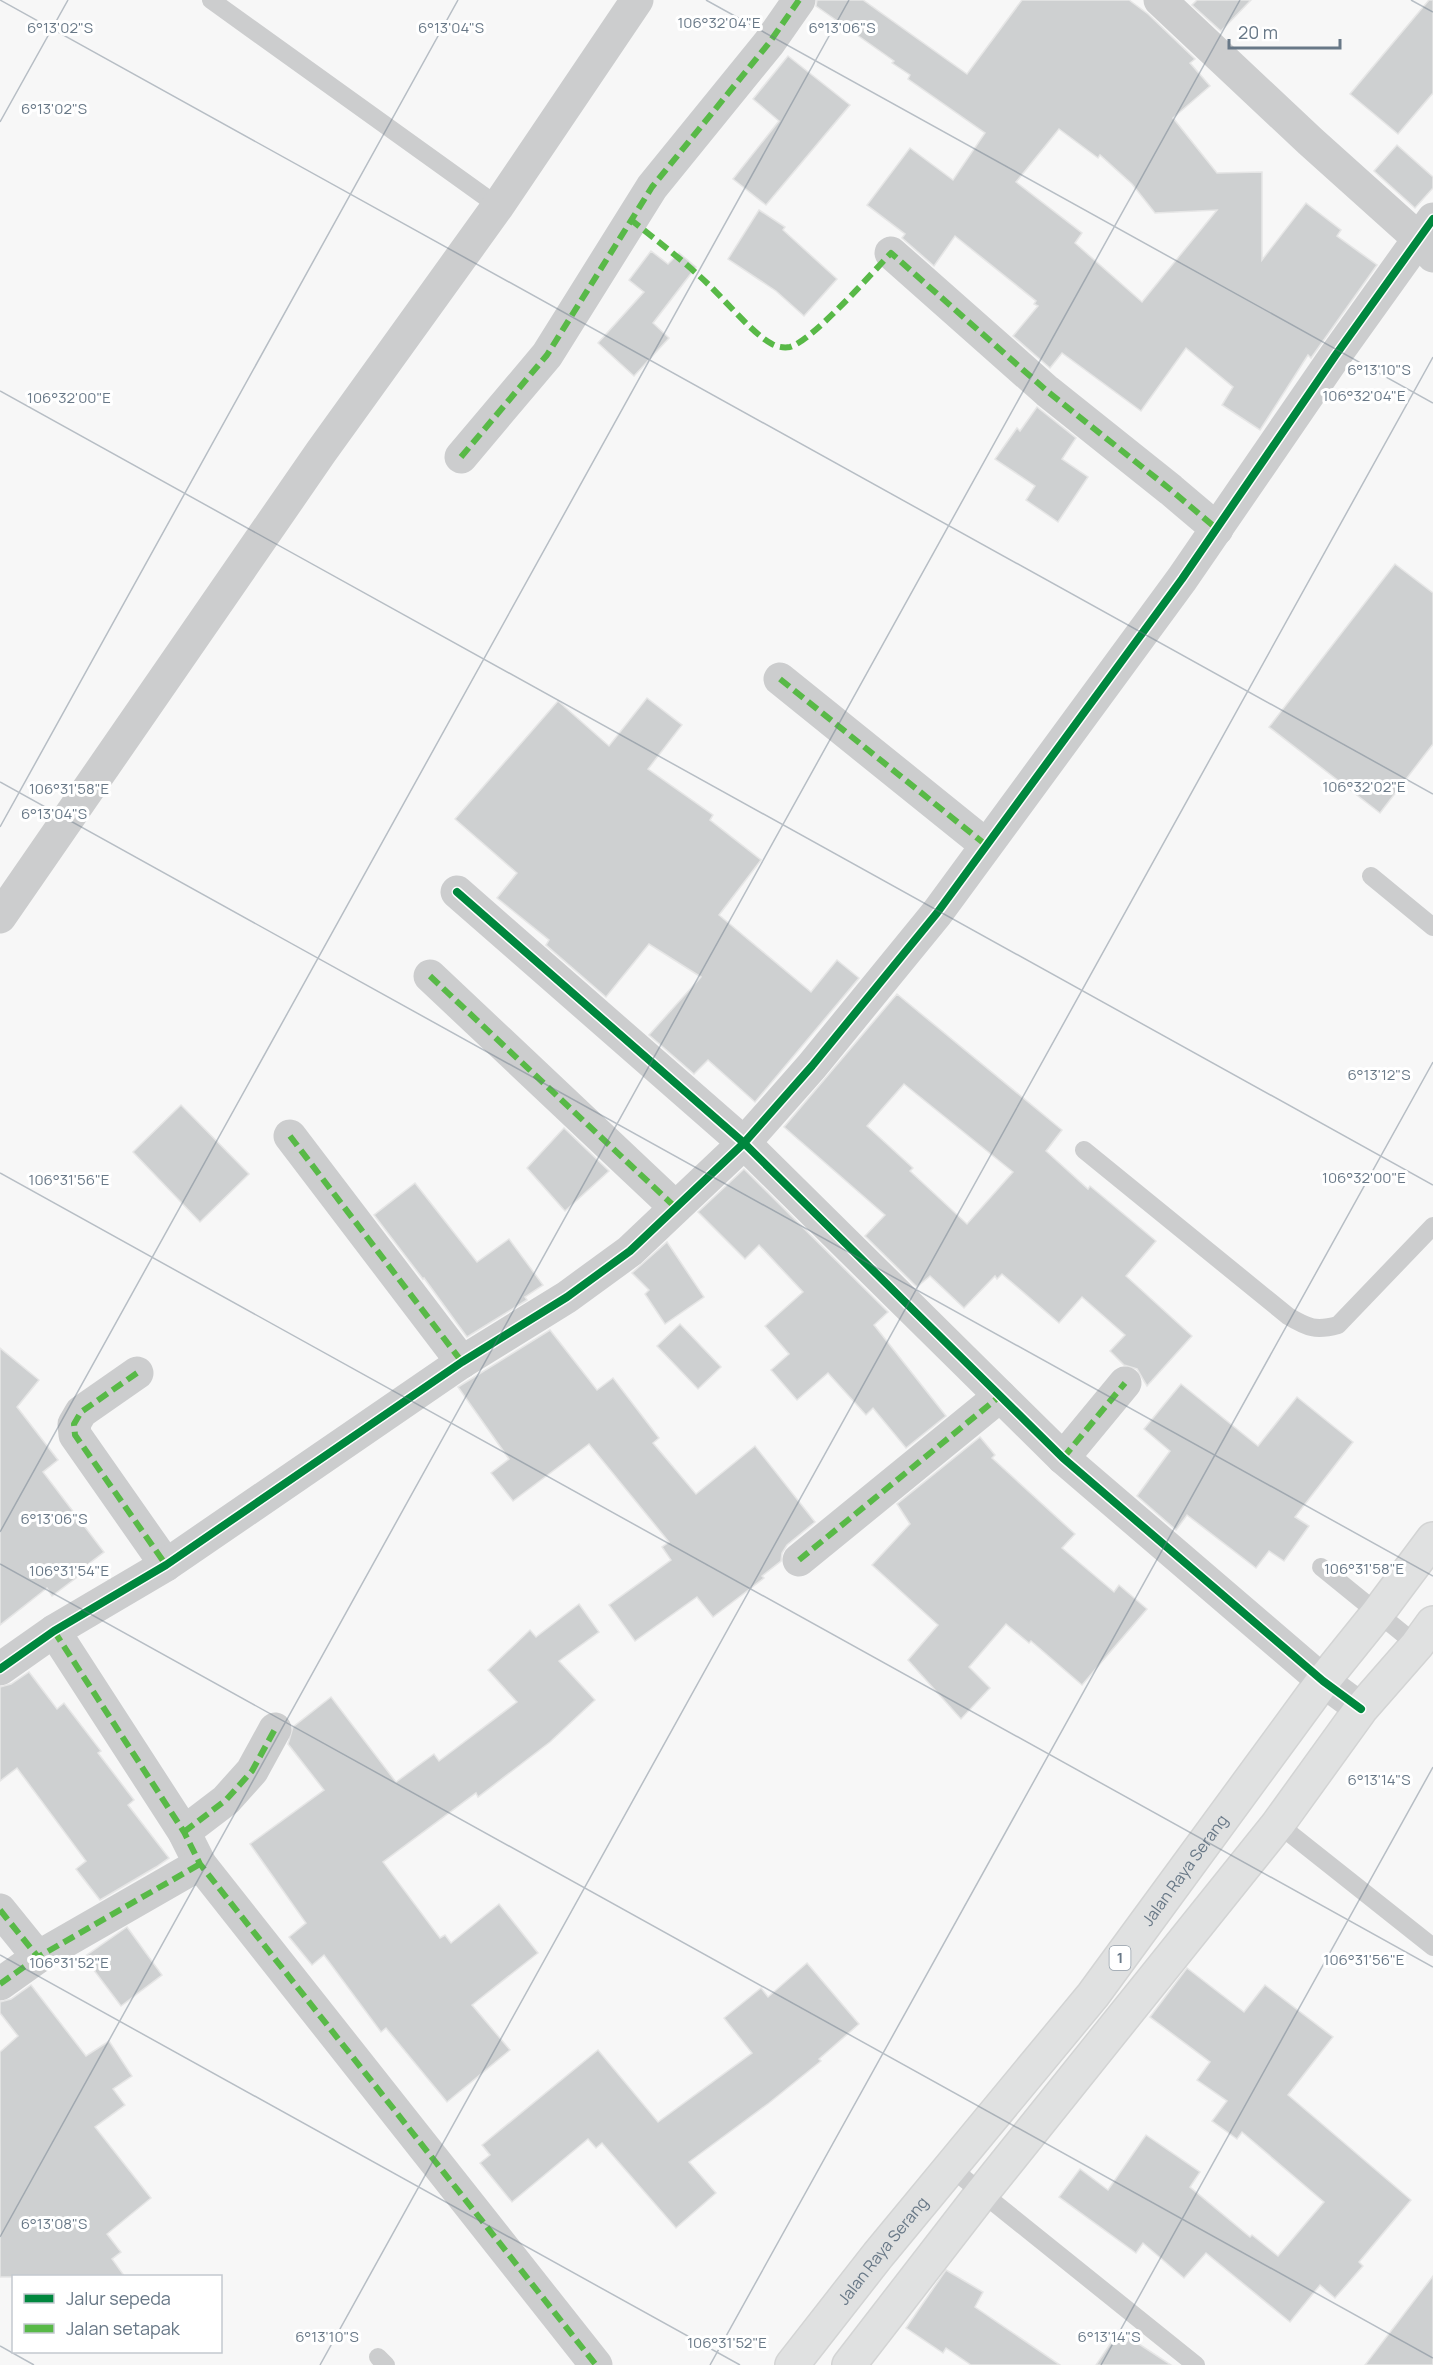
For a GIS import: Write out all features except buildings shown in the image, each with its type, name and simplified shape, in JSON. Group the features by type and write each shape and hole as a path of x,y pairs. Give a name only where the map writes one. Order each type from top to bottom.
{"highway":[{"name":"Jalan Raya Serang","path":"792,2365 871,2264 1093,1995 1323,1681 1433,1539"},
{"name":"1","path":"849,2365 982,2193 1278,1824 1361,1709 1425,1634"}],"street":[{"path":"0,917 321,452 498,206 637,0"},
{"path":"461,457 547,355 652,187 769,44 799,0"},
{"path":"0,1669 54,1631 165,1565 462,1362 567,1297 630,1251 744,1143 812,1066 937,913 1428,238 1310,141 1160,0"},
{"path":"891,253 1047,391 1171,490 1217,530"},
{"path":"780,678 986,844"},
{"path":"457,892 744,1143 1063,1458 1323,1681 1361,1709"},
{"path":"429,976 675,1208"},
{"path":"290,1136 462,1362"},
{"path":"137,1373 81,1413 74,1424 75,1435 165,1565"},
{"path":"1063,1458 1125,1383"},
{"path":"799,1560 1000,1396"},
{"path":"54,1631 184,1832 200,1864 596,2365"},
{"path":"184,1832 226,1800 252,1771 275,1729"},
{"path":"0,1984 38,1957 200,1864"},
{"path":"0,1911 38,1957"}],"lane":[{"path":"211,0 498,206"},
{"path":"1371,876 1433,927"},
{"path":"1084,1150 1288,1316 1304,1326 1320,1330 1338,1325 1433,1226"},
{"path":"1321,1567 1377,1614 1425,1634"},
{"path":"1278,1824 1433,1947"},
{"path":"951,2168 1196,2365"}],"marked path":[{"path":"461,457 547,355 652,187 769,43 799,0"},
{"path":"630,219 699,275 757,333 772,344 781,347 790,347 813,332 891,253 1047,391 1217,529"},
{"path":"780,679 986,845"},
{"path":"430,976 675,1207"},
{"path":"290,1136 462,1362"},
{"path":"137,1373 81,1412 74,1424 75,1435 166,1565"},
{"path":"1063,1458 1125,1383"},
{"path":"799,1560 1000,1396"},
{"path":"54,1631 184,1832 200,1864 596,2365"},
{"path":"184,1832 226,1800 252,1771 275,1729"},
{"path":"0,1910 38,1957 200,1864"},
{"path":"0,1984 38,1957"}],"cycle path":[{"path":"0,1669 54,1631 166,1565 462,1362 567,1297 630,1251 744,1143 812,1066 937,913 1182,579 1335,356 1433,219"},
{"path":"457,892 744,1143 1063,1458 1323,1681 1361,1709"}]}
